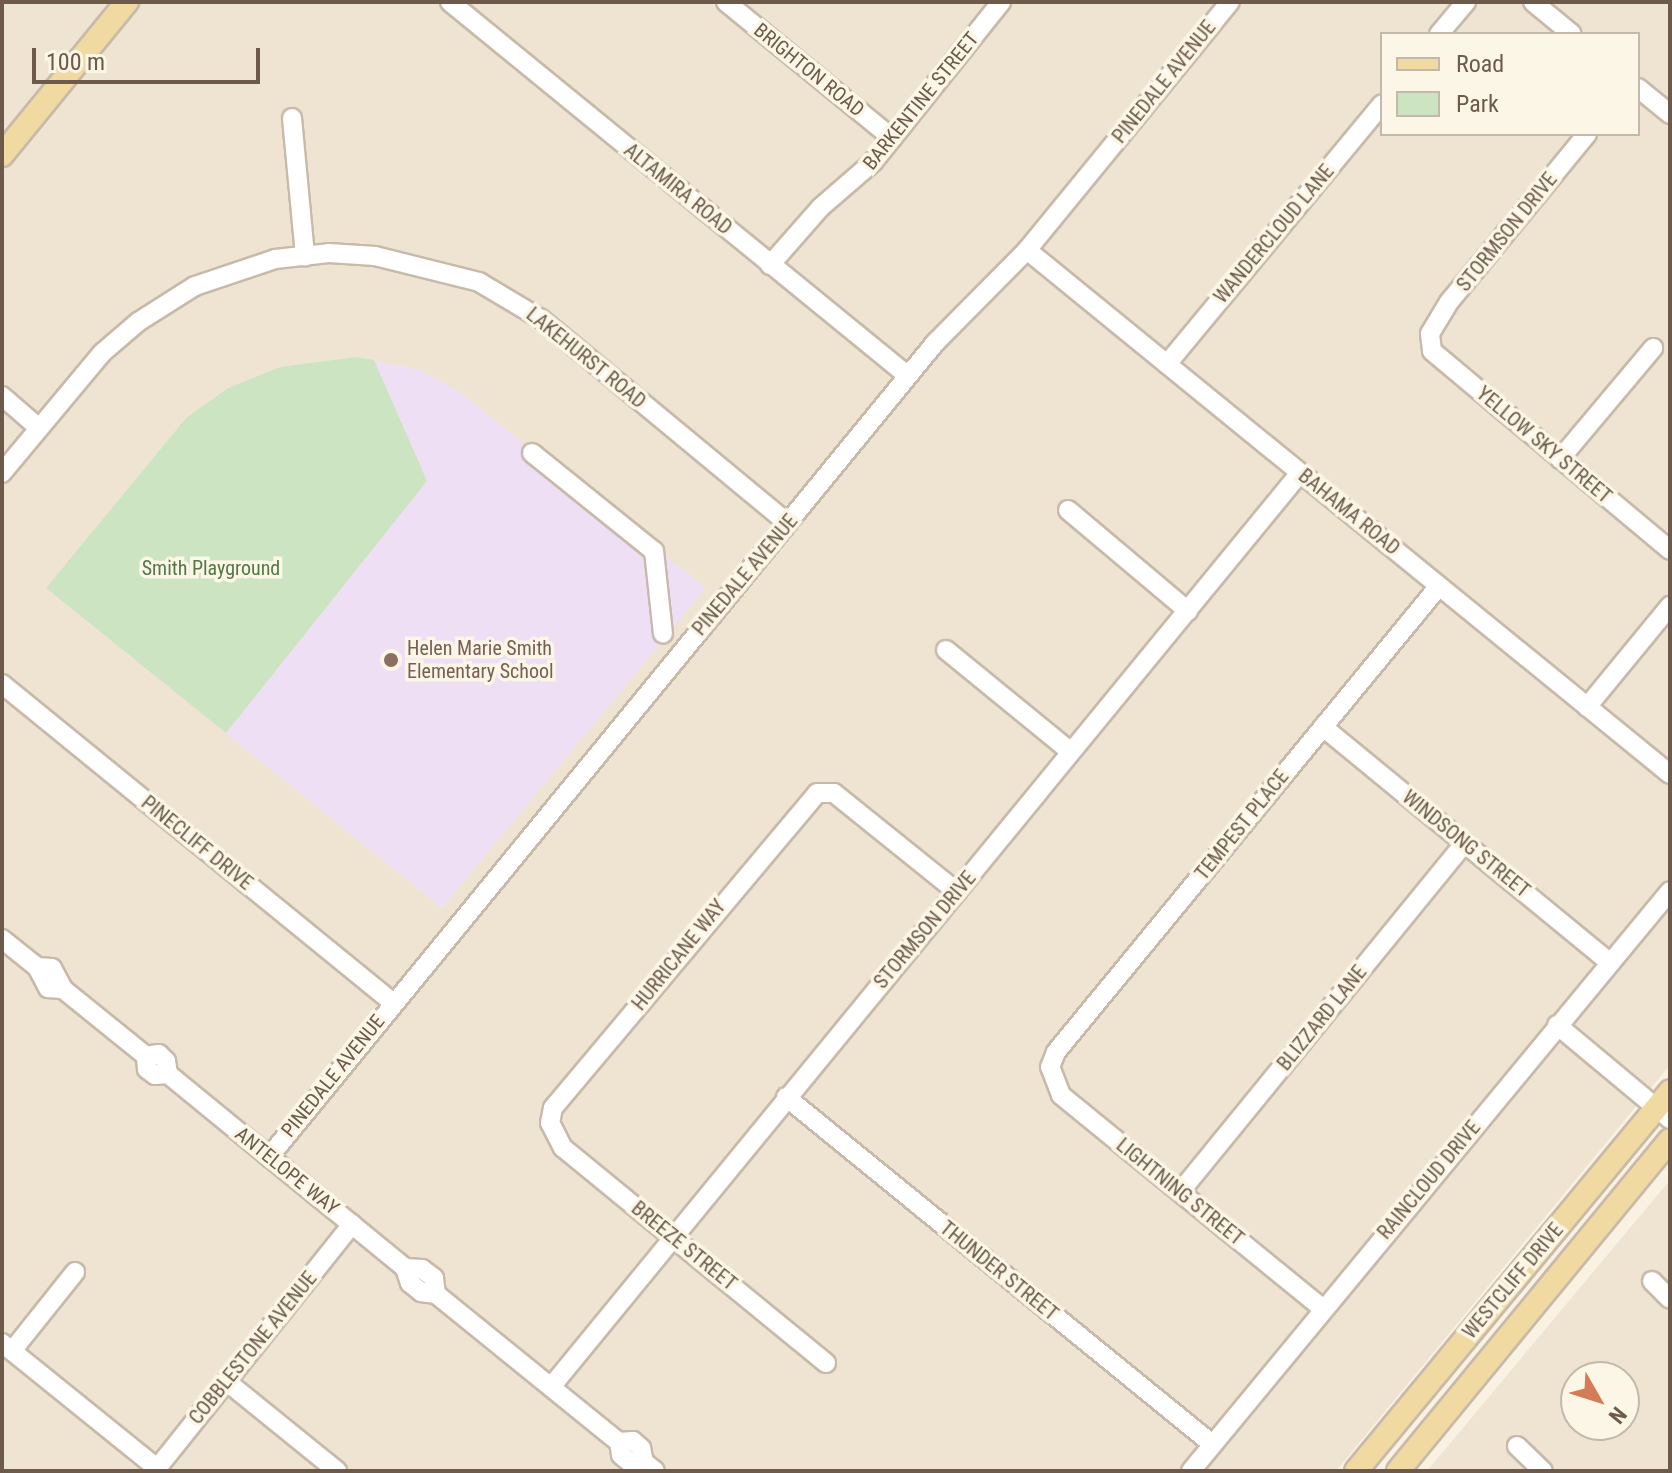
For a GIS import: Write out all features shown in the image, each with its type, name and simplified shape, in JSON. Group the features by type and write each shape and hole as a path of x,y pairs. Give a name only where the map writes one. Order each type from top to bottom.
{"main road":[{"path":"2,155 127,2"},
{"name":"WESTCLIFF DRIVE","path":"1356,1471 1666,1108"},
{"name":"WESTCLIFF DRIVE","path":"1398,1471 1670,1140"}],"street":[{"name":"ALTAMIRA ROAD","path":"450,2 908,376"},
{"name":"BRIGHTON ROAD","path":"726,2 892,138"},
{"name":"BARKENTINE STREET","path":"770,265 892,138 1001,2"},
{"name":"PINEDALE AVENUE","path":"269,1157 392,1002 908,376 1027,250 1230,2"},
{"path":"1441,32 1466,2"},
{"path":"1533,2 1570,32"},
{"path":"1640,90 1670,114"},
{"name":"WANDERCLOUD LANE","path":"1167,364 1380,106"},
{"path":"292,118 305,256"},
{"name":"STORMSON DRIVE","path":"1430,334 1449,302 1585,136"},
{"name":"BAHAMA ROAD","path":"1027,250 1670,774"},
{"name":"LAKEHURST ROAD","path":"2,473 102,353 138,322 195,286 275,259 375,256 425,265 510,299 541,319 788,523"},
{"name":"YELLOW SKY STREET","path":"1430,334 1432,351 1670,550"},
{"path":"1560,459 1653,348"},
{"path":"2,396 39,428"},
{"path":"532,453 654,551 663,634"},
{"name":"STORMSON DRIVE","path":"551,1387 1300,473"},
{"path":"1068,510 1188,611"},
{"name":"TEMPEST PLACE","path":"1050,1067 1056,1052 1439,586"},
{"path":"1587,707 1670,606"},
{"path":"946,650 1071,752"},
{"name":"PINECLIFF DRIVE","path":"2,684 392,1002"},
{"name":"WINDSONG STREET","path":"1323,727 1609,962"},
{"name":"HURRICANE WAY","path":"550,1123 553,1108 817,793 834,793 957,892"},
{"name":"BLIZZARD LANE","path":"1180,1192 1465,843"},
{"name":"RAINCLOUD DRIVE","path":"1191,1471 1322,1308 1670,891"},
{"name":"ANTELOPE WAY","path":"2,939 37,967 48,988 63,989 146,1056 159,1054 166,1061 168,1074 405,1268 422,1269 434,1278 436,1294 619,1442 633,1441 641,1448 649,1466"},
{"path":"1557,1025 1666,1108"},
{"name":"LIGHTNING STREET","path":"1050,1067 1061,1095 1322,1308"},
{"name":"THUNDER STREET","path":"786,1097 1212,1444"},
{"name":"BREEZE STREET","path":"550,1123 563,1148 826,1363"},
{"name":"COBBLESTONE AVENUE","path":"156,1470 352,1224"},
{"path":"75,1272 7,1347 156,1470"},
{"path":"1652,1281 1670,1299"},
{"path":"226,1381 337,1471"},
{"path":"1517,1446 1543,1471"}],"shaded area":[{"path":"2,2 1670,2 1670,1065 1336,1471 2,1471","holes":["355,357 419,370 705,587 442,908 47,587 186,418 228,388 280,367"]},
{"name":"Helen Marie Smith Elementary School","path":"355,357 420,370 457,390 706,588 442,908 46,588 186,418 228,388 280,367"},
{"path":"1670,1180 1670,1471 1427,1471"}],"green space":[{"name":"Smith Playground","path":"355,357 374,360 427,481 226,733 46,588 186,418 228,388 280,367"}],"place":[{"name":"Helen Marie Smith Elementary School","path":"391,660"}]}
